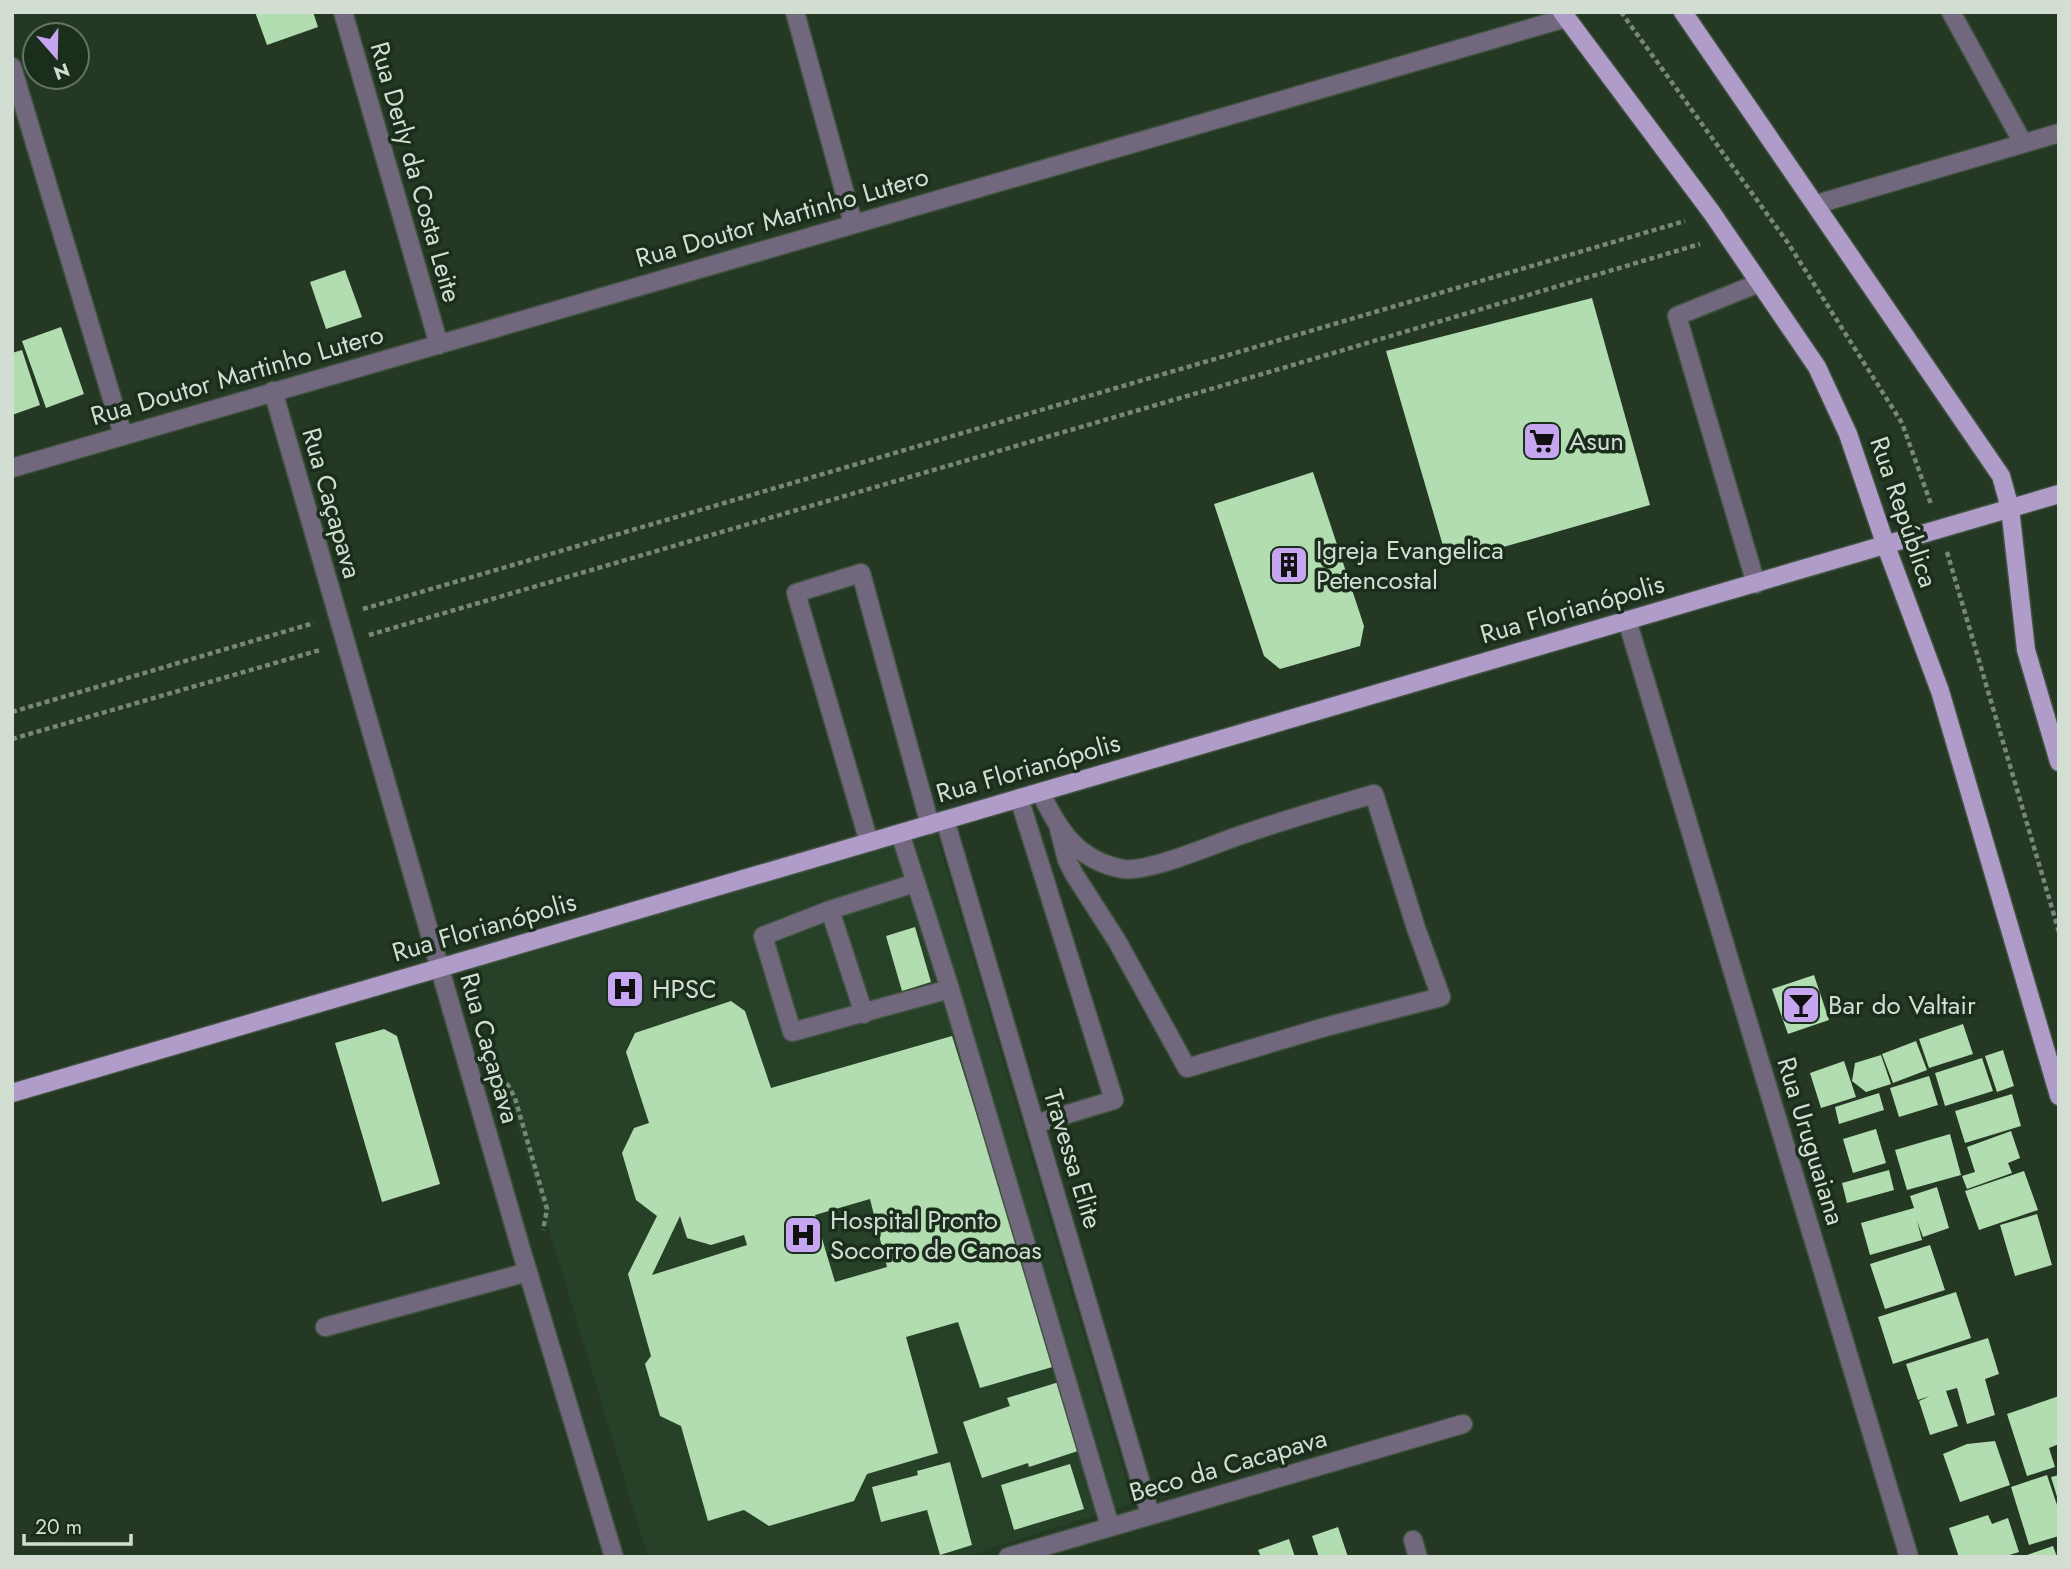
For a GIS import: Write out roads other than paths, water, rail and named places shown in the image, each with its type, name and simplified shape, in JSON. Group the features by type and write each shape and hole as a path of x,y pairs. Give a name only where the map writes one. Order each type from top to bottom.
{"main road":[{"path":"1683,12 2001,476 2010,508 2026,650 2059,762"},
{"name":"Rua República","path":"1564,15 1728,235 1817,367 1848,434 1940,691 2059,1096"},
{"name":"Rua Florianópolis","path":"12,1093 2059,494"}],"street":[{"name":"Rua Derly da Costa Leite","path":"343,12 439,345"},
{"path":"795,12 853,223"},
{"path":"1951,12 2023,143"},
{"name":"Rua Doutor Martinho Lutero","path":"12,468 1564,15"},
{"path":"12,67 123,435"},
{"path":"1816,204 2059,133"},
{"path":"1756,584 1677,316 1759,283"},
{"name":"Rua Caçapava","path":"273,391 439,968 614,1557"},
{"name":"Travessa Elite","path":"870,842 796,593 861,573 937,822 1035,1124 1150,1514"},
{"name":"Rua Uruguaiana","path":"1627,620 1909,1557"},
{"path":"1040,792 1059,829 1067,860 1074,874 1117,941 1187,1068 1325,1027 1441,997 1416,928 1374,794 1239,835 1171,859 1125,869 1085,854 1059,829"},
{"path":"1019,798 1114,1100 1035,1124"},
{"path":"900,833 950,989 1110,1526"},
{"path":"915,883 762,936 792,1032 950,989"},
{"path":"830,911 864,1014"},
{"path":"325,1327 528,1272"},
{"name":"Beco da Cacapava","path":"1008,1557 1463,1424"}],"place":[{"name":"Asun","path":"1542,441"},
{"name":"Igreja Evangelica Petencostal","path":"1289,565"},
{"name":"HPSC","path":"625,989"},
{"name":"Bar do Valtair","path":"1801,1005"},
{"name":"Hospital Pronto Socorro de Canoas","path":"803,1235"}]}
